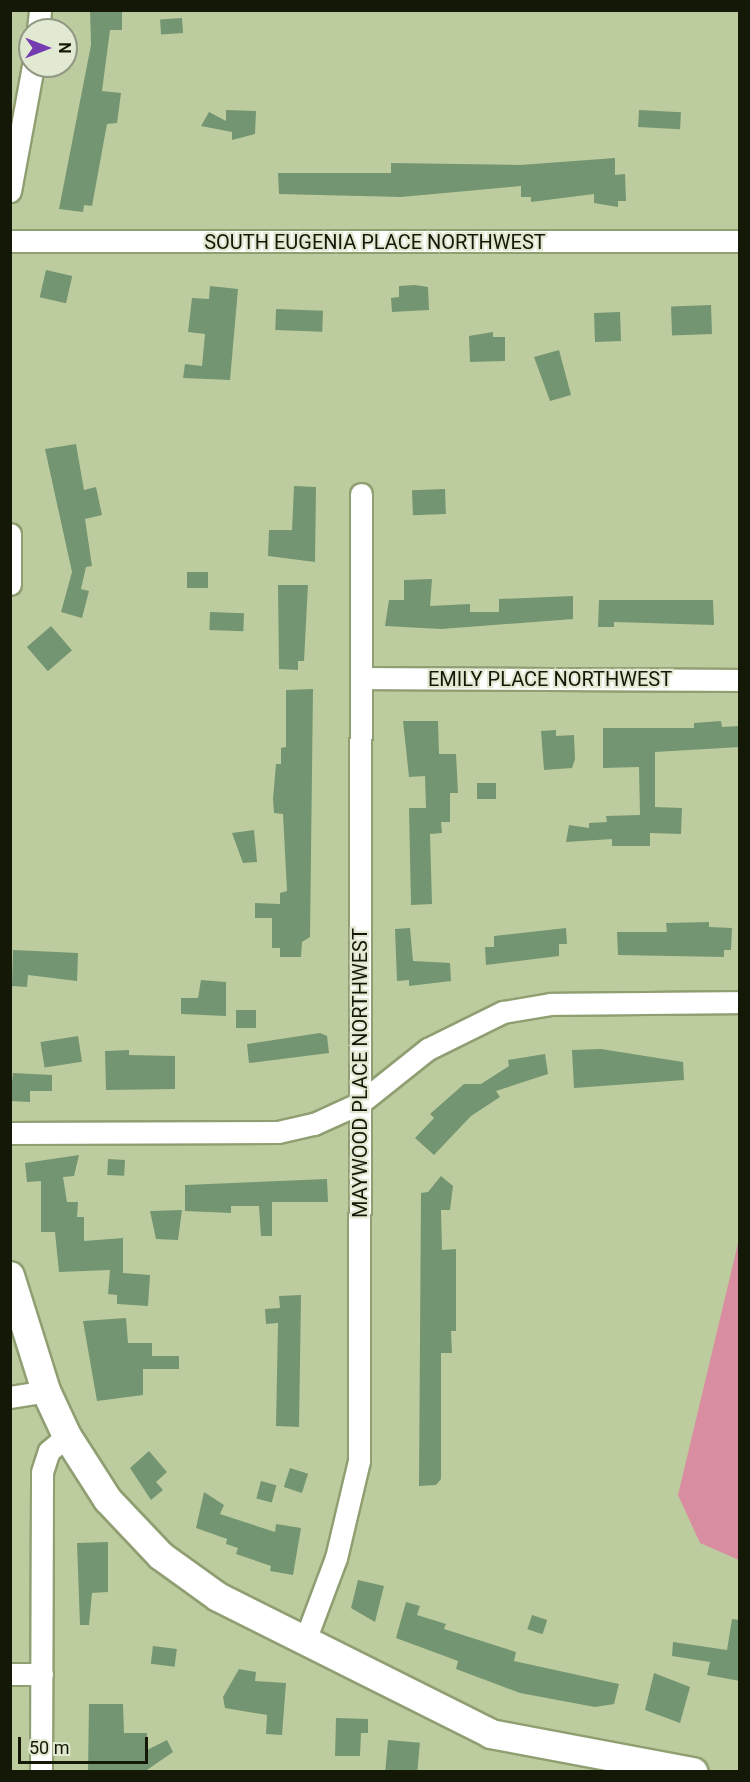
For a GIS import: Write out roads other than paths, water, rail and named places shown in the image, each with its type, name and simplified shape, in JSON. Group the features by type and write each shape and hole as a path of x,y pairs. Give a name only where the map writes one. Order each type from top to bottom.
{"street":[{"path":"10,191 31,78"},
{"name":"SOUTH EUGENIA PLACE NORTHWEST","path":"10,241 740,241"},
{"name":"MAYWOOD PLACE NORTHWEST","path":"304,1642 336,1558 359,1461 361,494"},
{"path":"10,534 10,584"},
{"name":"EMILY PLACE NORTHWEST","path":"361,678 740,680"},
{"path":"10,1132 278,1132 314,1124 360,1103 428,1049 503,1012 550,1004 740,1002"},
{"path":"10,1276 46,1391 67,1436 108,1500 161,1556 218,1597 491,1734 693,1772"},
{"path":"10,1397 46,1391"},
{"path":"41,1772 42,1472 49,1451 67,1436"},
{"path":"10,1674 42,1674"}]}
